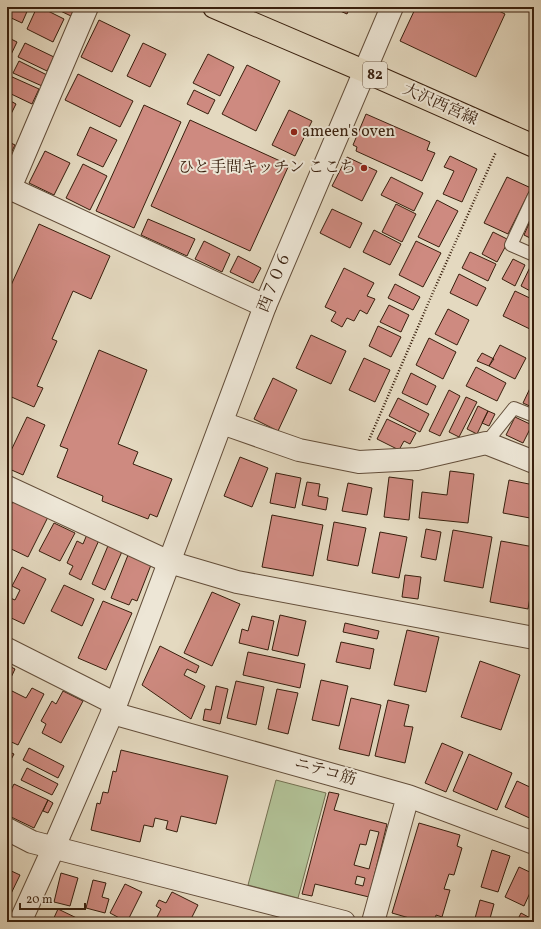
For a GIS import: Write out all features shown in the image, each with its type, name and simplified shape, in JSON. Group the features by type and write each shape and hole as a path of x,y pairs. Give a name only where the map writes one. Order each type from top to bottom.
{"main road":[{"name":"大沢西宮線","path":"214,7 534,146"}],"street":[{"path":"87,7 8,187 265,306"},
{"name":"西７０６","path":"20,922 114,709 265,306 392,7"},
{"path":"222,423 299,450 359,462 417,459 486,443 534,462"},
{"path":"7,487 169,562 237,582 534,638"},
{"name":"ニテコ筋","path":"7,649 114,709 408,796 534,843"},
{"path":"373,922 408,796"},
{"path":"7,829 32,842 344,922"}],"lane":[{"path":"534,196 511,245 534,255"},
{"path":"486,443 514,408 534,416"}],"path":[{"path":"359,462 504,133"}],"green space":[{"path":"276,780 326,793 298,898 248,885"}],"building":[{"path":"7,7 29,7 22,23 7,16"},
{"path":"37,7 40,7 64,19 53,42 27,29"},
{"path":"52,7 75,7 71,16"},
{"path":"331,7 350,7 347,14"},
{"path":"416,7 491,7 505,14 476,77 400,41"},
{"path":"99,20 130,35 112,72 81,57"},
{"path":"7,37 17,42 7,63"},
{"path":"25,43 54,57 47,71 18,57"},
{"path":"143,43 166,54 150,87 127,76"},
{"path":"208,54 234,67 220,96 193,83"},
{"path":"19,61 47,75 42,86 13,73"},
{"path":"247,65 280,81 256,131 222,114"},
{"path":"78,74 133,101 120,127 65,100"},
{"path":"10,76 39,89 32,104 7,92 7,83"},
{"path":"194,90 215,100 208,114 187,104"},
{"path":"7,99 16,104 7,122"},
{"path":"144,105 181,122 134,228 96,211"},
{"path":"289,110 312,121 295,156 272,145"},
{"path":"366,114 430,142 427,150 435,153 422,181 356,151 357,147 353,145"},
{"path":"190,120 289,165 250,251 151,206"},
{"path":"90,127 117,140 103,167 77,155"},
{"path":"7,141 15,145 7,161"},
{"path":"45,151 70,163 54,195 29,183"},
{"path":"450,156 477,169 462,202 443,194 454,171 444,167"},
{"path":"347,157 377,171 362,201 332,186"},
{"path":"83,164 107,176 90,210 66,198"},
{"path":"391,177 423,193 414,211 381,195"},
{"path":"507,177 531,188 508,234 484,223"},
{"path":"437,200 458,211 439,247 418,237"},
{"path":"396,204 416,214 402,242 382,232"},
{"path":"332,209 362,223 350,248 320,233"},
{"path":"148,219 195,239 187,256 141,235"},
{"path":"531,219 534,221 534,240 524,235"},
{"path":"39,224 110,256 91,299 73,291 52,339 57,341 37,386 43,388 34,407 7,395 7,294"},
{"path":"374,230 401,244 390,265 363,252"},
{"path":"493,232 509,240 497,262 482,254"},
{"path":"204,241 230,254 222,272 195,259"},
{"path":"416,241 441,253 423,287 399,275"},
{"path":"470,252 496,264 488,281 462,268"},
{"path":"238,256 261,268 253,283 230,272"},
{"path":"513,259 525,265 515,286 502,279"},
{"path":"531,265 534,267 534,293 521,286"},
{"path":"344,268 374,283 367,296 375,299 367,314 360,310 354,321 347,318 342,327 331,321 336,312 325,307"},
{"path":"459,274 486,288 477,306 450,293"},
{"path":"395,284 420,297 413,310 388,298"},
{"path":"515,291 534,300 534,331 503,316"},
{"path":"389,305 409,315 401,332 380,322"},
{"path":"448,309 469,320 457,345 435,334"},
{"path":"378,326 401,337 391,357 369,346"},
{"path":"311,335 346,351 331,384 296,368"},
{"path":"429,338 456,352 443,379 416,365"},
{"path":"500,345 526,358 515,379 489,366"},
{"path":"99,350 147,370 118,444 138,452 133,464 172,479 157,517 150,514 148,519 102,501 103,496 57,477 68,449 60,446"},
{"path":"482,353 494,359 489,366 477,361"},
{"path":"364,358 390,370 375,402 349,390"},
{"path":"476,367 506,383 497,401 466,386"},
{"path":"411,373 436,386 427,405 402,393"},
{"path":"273,378 297,390 278,431 254,419"},
{"path":"532,384 534,385 534,408 523,403"},
{"path":"449,390 460,396 440,436 429,431"},
{"path":"466,397 477,402 459,437 449,432"},
{"path":"398,398 429,414 420,432 389,416"},
{"path":"478,406 488,411 477,434 467,429"},
{"path":"488,411 495,414 489,426 482,423"},
{"path":"27,417 45,425 23,475 7,468 7,459"},
{"path":"515,417 532,425 523,443 506,435"},
{"path":"387,419 416,433 410,444 404,441 399,450 377,439"},
{"path":"240,457 268,468 252,507 224,496"},
{"path":"450,471 474,474 468,523 419,518 422,492 447,495"},
{"path":"276,473 301,478 295,508 270,503"},
{"path":"389,477 413,480 409,520 384,517"},
{"path":"509,480 534,485 530,518 503,513"},
{"path":"307,482 320,484 318,496 328,498 326,510 302,505"},
{"path":"348,483 372,488 367,515 342,511"},
{"path":"13,501 48,517 28,557 7,547 7,514"},
{"path":"272,515 323,525 313,576 262,567"},
{"path":"334,522 366,528 358,566 327,560"},
{"path":"54,523 75,533 60,561 39,551"},
{"path":"426,529 441,532 436,560 421,557"},
{"path":"453,530 492,537 483,588 444,581"},
{"path":"88,532 100,538 81,580 69,574 73,566 67,563 77,541 83,544"},
{"path":"380,532 407,537 399,578 372,573"},
{"path":"110,541 124,547 105,590 92,584"},
{"path":"501,541 534,547 534,573 528,609 490,602"},
{"path":"130,550 151,565 137,601 132,599 129,605 111,598"},
{"path":"22,567 46,579 24,624 7,616 8,597 15,600 20,590 12,586"},
{"path":"405,575 421,577 418,599 402,597"},
{"path":"64,585 94,599 82,626 51,611"},
{"path":"212,592 240,604 212,666 184,653"},
{"path":"103,601 132,613 106,670 78,658"},
{"path":"280,615 306,621 298,656 272,650"},
{"path":"252,616 274,621 268,650 239,643 242,629 248,631"},
{"path":"345,623 379,631 377,639 343,632"},
{"path":"407,630 439,637 426,692 394,685"},
{"path":"341,642 374,649 370,669 336,662"},
{"path":"160,646 199,666 196,673 187,669 184,675 205,686 191,719 142,685"},
{"path":"248,652 305,664 300,688 243,675"},
{"path":"480,661 520,675 501,730 461,717"},
{"path":"7,665 15,669 7,686"},
{"path":"321,680 348,686 339,726 312,720"},
{"path":"236,681 264,687 256,725 227,718"},
{"path":"216,686 228,689 220,724 203,720 205,709 211,710"},
{"path":"32,688 44,694 18,745 7,740 9,733 7,732 7,701 12,691 26,698"},
{"path":"277,689 298,693 288,734 268,729"},
{"path":"63,691 83,701 61,743 42,733 46,724 41,721 52,701 56,704"},
{"path":"351,698 381,705 369,756 339,749"},
{"path":"388,700 409,705 404,726 413,727 405,763 375,756"},
{"path":"442,743 463,752 446,792 425,783"},
{"path":"29,748 64,766 58,778 23,760"},
{"path":"121,750 228,776 216,824 181,816 177,832 166,829 168,821 155,818 153,827 144,825 140,842 91,830 97,803 100,804 103,792 108,793 113,771 116,772"},
{"path":"7,751 14,754 7,767"},
{"path":"469,754 512,773 497,810 453,791"},
{"path":"27,768 58,784 52,795 21,780"},
{"path":"517,781 534,789 534,820 505,807"},
{"path":"14,784 48,800 34,828 7,815 7,798"},
{"path":"329,792 339,794 334,810 387,824 369,897 315,884 312,896 302,894","holes":["370,830 379,832 369,869 354,865 360,844 366,845","357,876 365,878 363,886 355,884"]},
{"path":"48,800 53,803 48,813 43,811"},
{"path":"419,823 460,835 457,846 462,848 454,875 449,874 444,889 450,890 442,917 436,915 435,922 423,922 392,913"},
{"path":"492,850 510,856 498,892 481,887"},
{"path":"519,867 534,874 534,884 524,906 505,897"},
{"path":"7,869 20,875 7,902"},
{"path":"61,873 78,878 70,906 54,902"},
{"path":"93,880 106,883 102,897 109,899 105,913 86,908"},
{"path":"125,884 142,892 127,922 110,913"},
{"path":"172,892 198,905 191,919 197,922 167,922 157,917 161,909 156,906 159,900 166,903"},
{"path":"480,900 494,904 489,922 474,922"},
{"path":"58,909 85,922 52,922"},
{"path":"521,913 534,920 534,922 524,922 518,919"}],"place":[{"name":"ameen's oven","path":"294,132"},
{"name":"ひと手間キッチン ここち","path":"364,168"}]}
